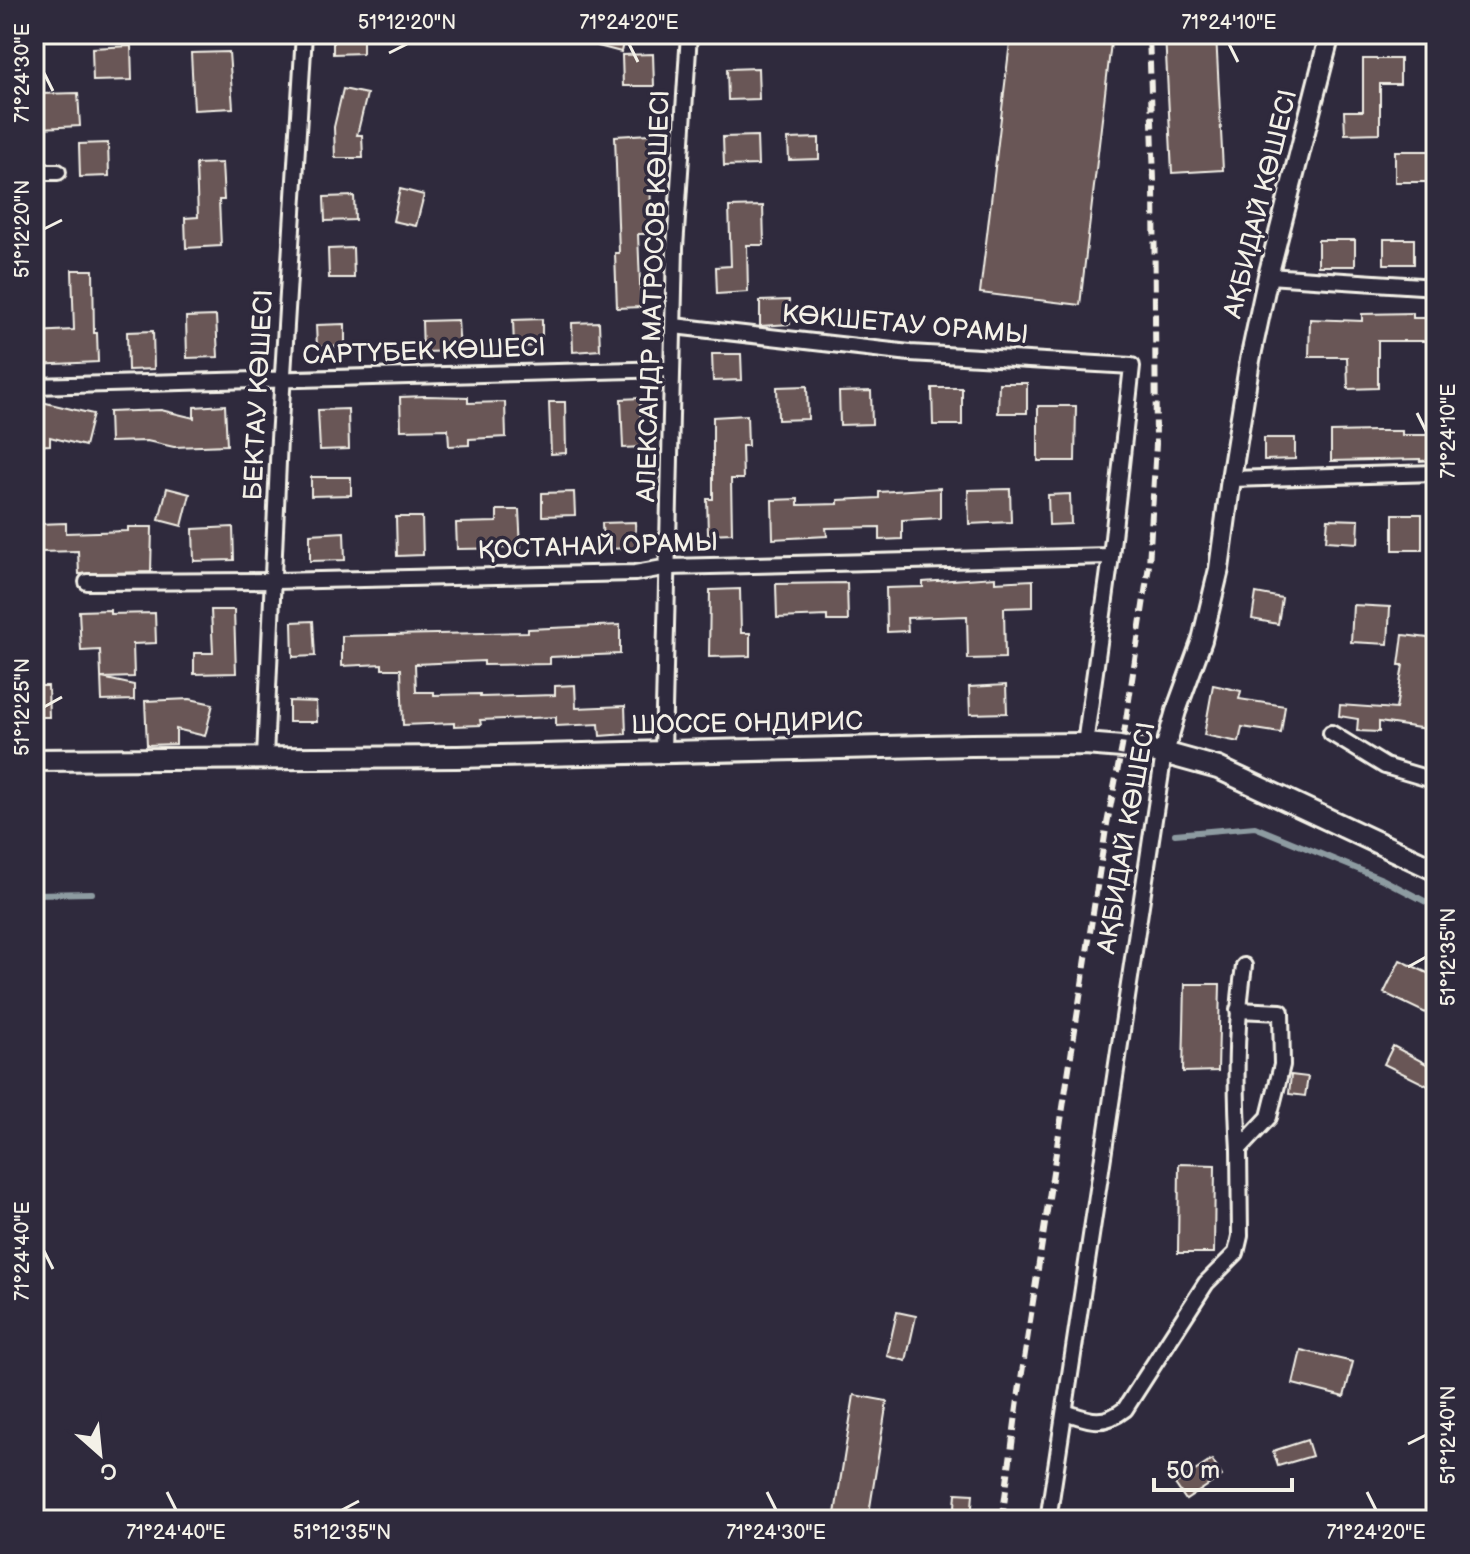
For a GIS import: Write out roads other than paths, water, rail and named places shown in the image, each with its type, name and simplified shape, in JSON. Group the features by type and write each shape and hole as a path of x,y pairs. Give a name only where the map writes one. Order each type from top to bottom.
{"main road":[{"name":"ШОССЕ ОНДИРИС","path":"34,760 1085,744 1164,753 1218,768 1436,870"}],"street":[{"name":"БЕКТАУ КӨШЕСІ","path":"265,758 304,34"},
{"name":"АЛЕКСАНДР МАТРОСОВ КӨШЕСІ","path":"663,752 675,248 689,34"},
{"name":"АҚБИДАЙ КӨШЕСІ","path":"1048,1520 1164,753 1202,640 1219,569 1250,360 1268,276 1330,34"},
{"path":"34,172 58,172"},
{"path":"1268,276 1436,287"},
{"name":"КӨКШЕТАУ ОРАМЫ","path":"674,326 910,353 1132,366 1111,556"},
{"name":"САРТҮБЕК КӨШЕСІ","path":"34,386 672,369"},
{"path":"1231,479 1436,473"},
{"path":"1085,744 1111,556"},
{"name":"ҚОСТАНАЙ ОРАМЫ","path":"87,582 635,573 669,567 1111,556"},
{"path":"1331,733 1385,766 1436,781"},
{"path":"1065,1412 1095,1422 1113,1419 1125,1409 1206,1283 1236,1253 1240,1236 1235,1094 1238,1010 1244,966"},
{"path":"1238,1010 1281,1012 1282,1065 1269,1117 1239,1149"}],"waterway":[{"path":"1175,834 1255,827 1382,879 1436,907"},
{"path":"34,894 92,893"}],"railway":[{"path":"1002,1520 1019,1392 1149,565 1156,444 1154,180 1149,34"}]}
